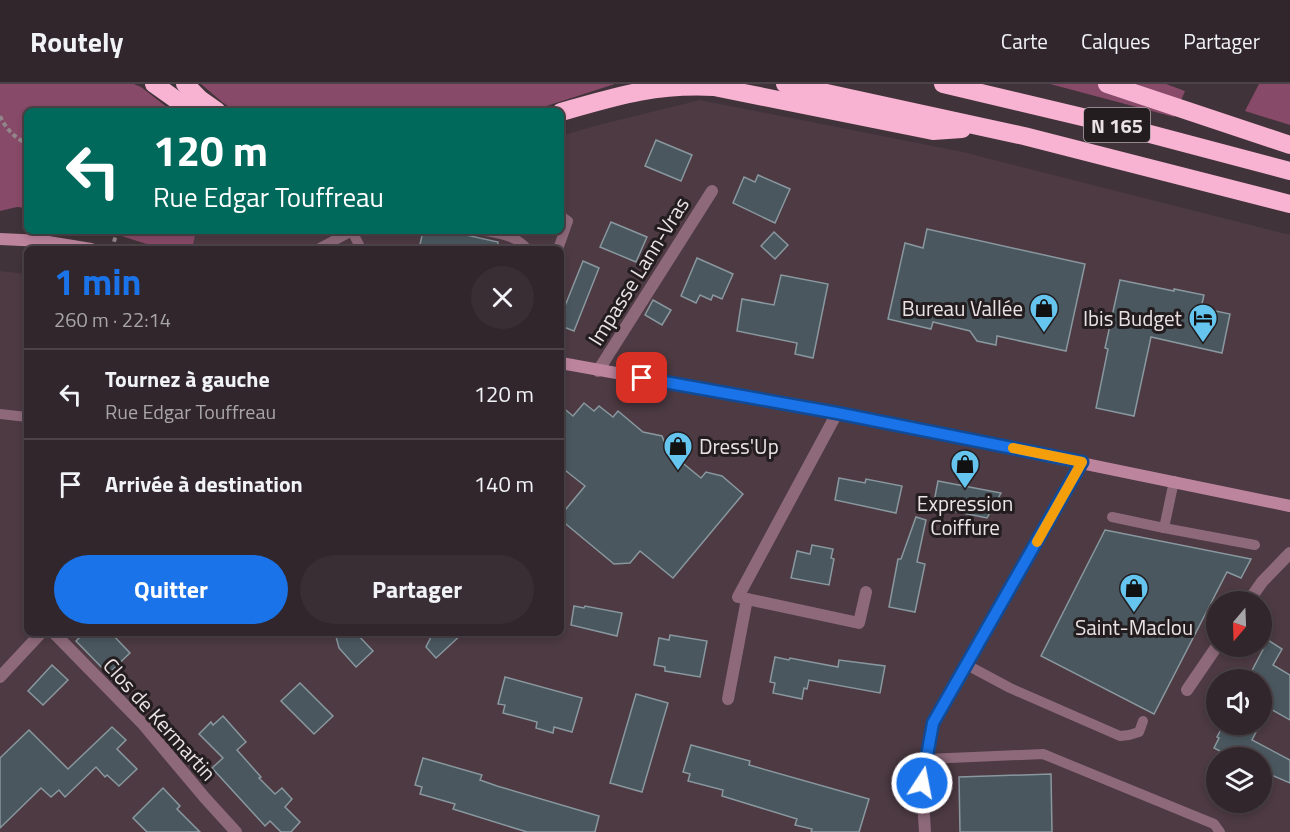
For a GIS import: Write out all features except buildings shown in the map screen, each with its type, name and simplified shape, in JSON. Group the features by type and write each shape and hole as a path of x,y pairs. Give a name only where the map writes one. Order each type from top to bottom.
{"highway":[{"path":"154,84 188,108"},
{"path":"185,84 213,108"},
{"name":"N 165","path":"785,84 983,128 1290,204"},
{"name":"N 165","path":"943,84 1126,128 1290,171"},
{"path":"1107,84 1290,146"},
{"path":"564,111 636,90 689,85 714,87 933,131 983,128"}],"street":[{"name":"Impasse Lann-Vras","path":"598,371 712,191"},
{"path":"0,239 42,241 73,246"},
{"path":"564,364 837,413 1290,506"},
{"path":"837,413 738,597 859,622 866,592"},
{"path":"925,832 922,783 933,723 1082,462"},
{"path":"1256,591 1290,553"},
{"path":"728,699 747,599"},
{"path":"0,676 38,636"},
{"name":"Clos de Kermartin","path":"57,636 142,723 236,832"},
{"path":"1187,690 1210,657"}],"lane":[{"path":"564,218 568,221 564,232"},
{"path":"324,246 346,234"},
{"path":"499,234 521,241 525,246"},
{"path":"0,414 24,417"},
{"path":"1164,528 1174,481"},
{"path":"1112,517 1255,545"},
{"path":"967,665 1010,688 1119,736 1139,732 1143,722"},
{"path":"927,759 1043,754 1214,824 1220,832"}],"path":[{"path":"0,116 8,130 24,142"}],"shaded area":[{"path":"0,84 134,84 168,108 24,108 24,208 0,211"},
{"path":"201,84 615,84 540,108 231,108"},
{"path":"1050,84 1166,84 1185,91 1174,117"},
{"path":"1259,84 1290,84 1290,125 1245,111"},
{"path":"700,100 963,152 1290,235 1290,832 0,832 0,271 24,274 24,636 564,636 564,246 185,246 189,234 564,234 564,135"},
{"path":"115,234 195,234 193,246 153,246"}],"slow traffic":[{"path":"1013,448 1082,462 1037,542"}],"place":[{"name":"Bureau Vallée","path":"1044,334"},
{"name":"Ibis Budget","path":"1203,344"},
{"name":"Dress'Up","path":"678,472"},
{"name":"Expression Coiffure","path":"965,490"},
{"name":"Saint-Maclou","path":"1134,614"}],"route":[{"path":"642,378 837,413 1082,462 933,723 922,783"}]}
